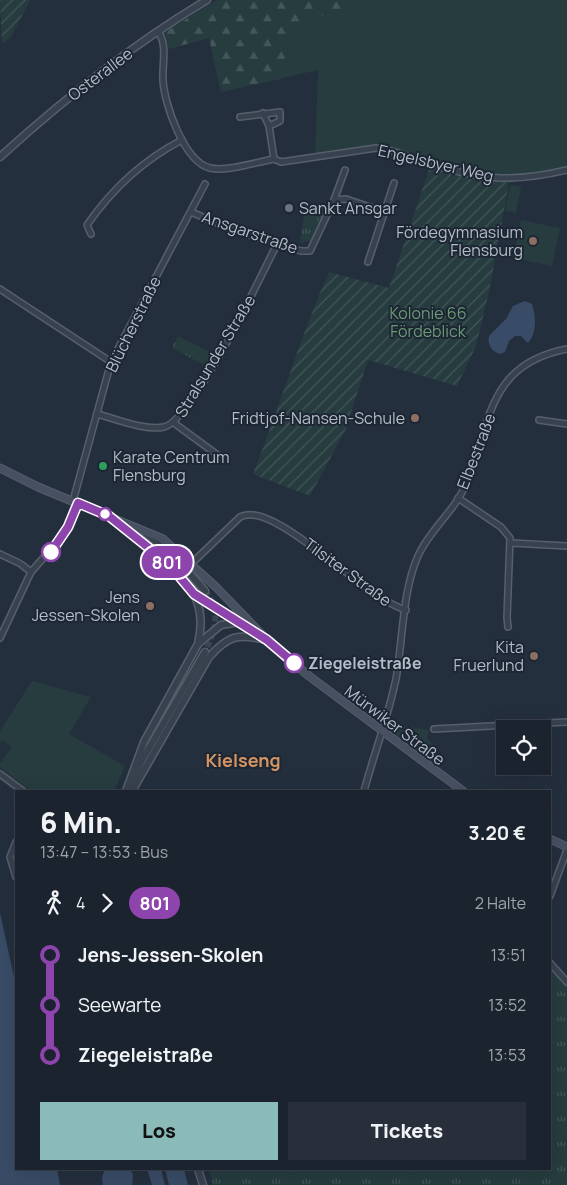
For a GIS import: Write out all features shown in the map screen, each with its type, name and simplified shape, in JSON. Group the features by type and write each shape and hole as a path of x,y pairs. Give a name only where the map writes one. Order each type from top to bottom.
{"main road":[{"name":"Mürwiker Straße","path":"0,468 26,482 141,528 163,539 191,564 267,640 309,676 381,732 462,790"},
{"name":"Mürwiker Straße","path":"109,516 169,564 194,594 267,640"},
{"path":"551,840 567,848"}],"street":[{"name":"Osterallee","path":"0,157 43,118 158,31 207,0"},
{"path":"91,234 87,225 122,183 152,156 182,140 169,113 164,94 164,42 158,31"},
{"path":"240,117 277,110 282,114 277,124 268,126"},
{"path":"263,113 268,126 274,159"},
{"name":"Engelsbyer Weg","path":"182,140 203,165 214,168 274,159 281,162 376,148 390,150 429,163 486,177 524,179 567,170"},
{"path":"345,170 334,200 346,199 384,212"},
{"path":"368,262 394,183"},
{"name":"Blücherstraße","path":"0,638 31,572 68,527 111,362 205,184"},
{"name":"Ansgarstraße","path":"191,212 233,230 293,250 310,250 334,200"},
{"name":"Stralsunder Straße","path":"97,414 155,428 174,422 184,411 227,342 277,244"},
{"path":"0,289 111,362"},
{"name":"Elbestraße","path":"406,610 417,557 458,498 467,480 500,391 510,378 530,360 567,349"},
{"path":"539,420 567,424"},
{"path":"174,422 218,456"},
{"path":"458,498 501,527 512,543 506,618 508,627"},
{"name":"Tilsiter Straße","path":"191,564 240,517 245,514 256,514 273,521 300,537 350,577 406,610 396,679 364,790"},
{"path":"141,528 183,566 205,592"},
{"path":"512,543 567,546"},
{"path":"0,554 31,572"},
{"path":"129,790 144,742 191,660 198,644 202,614 194,594"},
{"path":"198,644 221,625 238,622 251,626 259,632"},
{"path":"130,790 209,657 221,644 233,637 242,635 267,640"},
{"path":"129,790 142,762 205,652"},
{"path":"434,729 567,722"},
{"path":"0,774 21,790"},
{"path":"15,844 10,857 15,874"},
{"path":"551,893 567,848"},
{"path":"551,963 567,982"},
{"path":"198,1170 203,1185"}],"green space":[{"path":"0,0 30,0 11,37 2,44"},
{"path":"217,0 567,0 567,172 509,183 430,167 431,161 377,146 315,154 318,70 221,92 209,38 169,49 165,32"},
{"path":"217,0 353,0 342,10 319,16 302,26 291,41 280,79 221,92 209,38 169,49 165,32"},
{"name":"Kolonie 66 Fördeblick","path":"430,167 509,183 489,292 476,346 457,386 368,360 345,431 310,496 253,474 329,272 389,288"},
{"path":"510,185 521,187 516,213 505,211"},
{"path":"306,202 326,209 312,240 300,243"},
{"path":"521,220 560,228 552,266 513,258"},
{"path":"178,336 214,354 206,366 172,348"},
{"path":"32,681 91,697 69,734 125,766 114,790 30,790 0,767 0,763 12,747 2,740 0,742 0,731"},
{"path":"388,724 429,730 427,739 436,747 430,760 387,728"},
{"path":"551,963 567,981 567,1185 213,1185 209,1170 551,1170"}],"water":[{"path":"525,301 532,304 534,314 535,324 531,339 528,343 521,336 515,336 509,341 505,352 500,354 492,350 489,345 489,336 506,319 513,306"},
{"path":"0,913 15,981 15,1170 57,1170 60,1185 0,1185"},
{"path":"105,1170 130,1170 133,1175 132,1185 103,1185 102,1178"},
{"path":"147,1170 161,1170 165,1185 152,1185"},
{"path":"165,1170 184,1170 188,1185 169,1185"}],"tunnel":[{"path":"205,591 214,606 215,614 214,629 205,652"}],"bus line":[{"name":"801","path":"51,552 68,527 78,503 109,516 169,564 194,594 267,640 294,663"}],"place":[{"name":"Sankt Ansgar","path":"289,208"},
{"name":"Fördegymnasium Flensburg","path":"533,241"},
{"name":"Fridtjof-Nansen-Schule","path":"415,418"},
{"name":"Karate Centrum Flensburg","path":"103,466"},
{"name":"Jens Jessen-Skolen","path":"150,606"},
{"name":"Kita Fruerlund","path":"534,656"},
{"name":"Ziegeleistraße","path":"294,663"}],"district":[{"name":"Kielseng","path":"243,761"}]}
